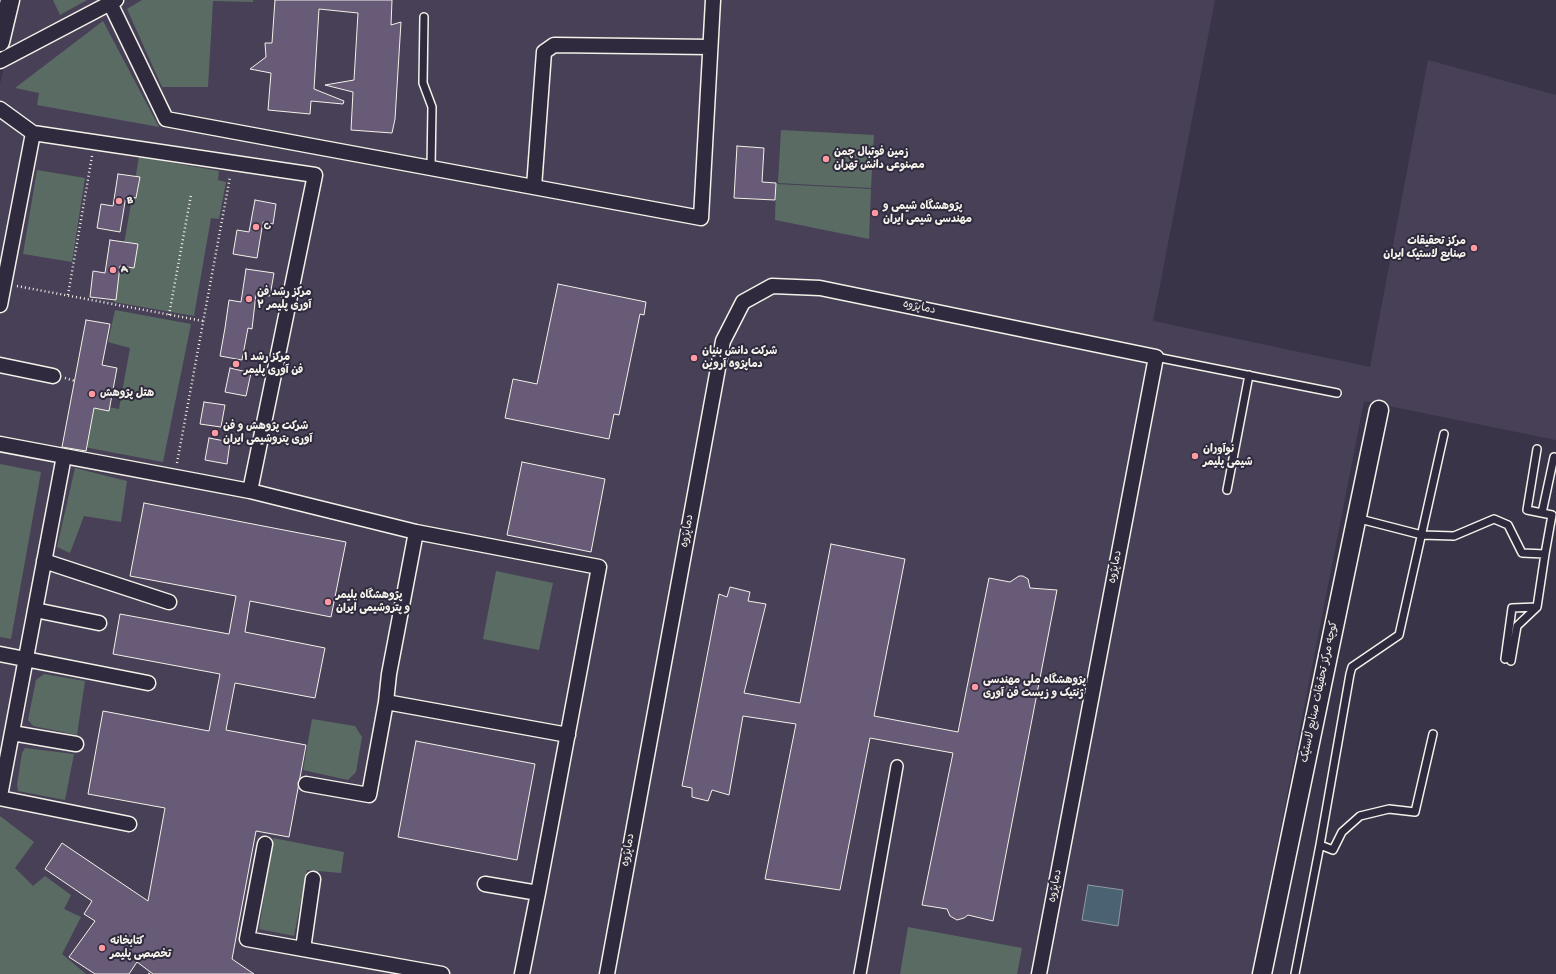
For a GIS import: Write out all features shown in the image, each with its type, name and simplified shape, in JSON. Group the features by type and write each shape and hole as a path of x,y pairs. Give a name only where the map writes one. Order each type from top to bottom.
{"street":[{"path":"0,42 10,0"},
{"path":"0,62 113,1 166,119 701,218 713,0"},
{"path":"534,187 544,52 554,45 710,47"},
{"path":"0,109 33,133 315,175 250,491"},
{"path":"0,305 33,133"},
{"name":"دماپژوه","path":"607,974 723,341 743,302 772,286 820,288 1156,357 1039,974"},
{"path":"0,365 53,376"},
{"name":"کوچه مرکز تحقیقات صنایع لاستیک","path":"1262,974 1379,410"},
{"path":"0,444 250,491 416,532 599,567 522,974"},
{"path":"64,456 0,797 129,824"},
{"path":"306,784 369,795 386,702 389,674 416,532"},
{"path":"44,561 169,602"},
{"path":"35,610 99,623"},
{"path":"0,654 148,683"},
{"path":"386,702 568,735"},
{"path":"12,733 76,744"},
{"path":"860,974 897,766"},
{"path":"265,844 247,939 442,974"},
{"path":"304,949 313,879"},
{"path":"485,884 538,893"}],"lane":[{"path":"424,17 423,84 432,108 431,168"},
{"path":"1156,357 1337,393"},
{"path":"1227,490 1249,375"},
{"path":"1295,974 1352,667 1399,635 1444,434"},
{"path":"1537,449 1527,510 1552,515 1537,607 1517,626 1508,660 1512,608 1537,607"},
{"path":"1542,513 1554,457"},
{"path":"1356,518 1422,535 1454,536 1494,519 1508,525 1522,553 1546,554"},
{"path":"1320,845 1333,850 1342,832 1360,816 1389,810 1415,812 1433,734"}],"path":[{"path":"68,295 94,142"},
{"path":"174,477 233,163"},
{"path":"169,315 191,195"},
{"path":"4,283 203,321"},
{"path":"68,379 75,380"}],"shaded area":[{"path":"20,0 1215,0 1153,321 1370,367 1428,60 1556,95 1556,440 1364,401 1252,974 0,974 0,84"}],"green space":[{"path":"53,0 87,0 60,15"},
{"path":"142,0 253,0 253,2 213,1 208,87 162,87 127,9"},
{"path":"103,21 159,127 37,105 39,93 15,88"},
{"name":"زمین فوتبال چمن مصنوعی دانش تهران","path":"781,130 874,135 871,188 778,183"},
{"path":"139,157 219,171 218,180 226,182 219,219 211,218 194,316 114,302"},
{"path":"37,170 85,178 72,262 23,254"},
{"path":"776,184 871,189 869,239 775,220"},
{"path":"115,310 191,324 163,462 84,447 91,404 119,409 130,348 108,342"},
{"path":"0,464 41,472 11,639 0,637"},
{"path":"75,468 127,481 121,522 84,516 70,553 57,547"},
{"path":"496,571 553,583 539,650 483,639"},
{"path":"44,674 85,681 77,735 33,726 28,720 36,680"},
{"path":"312,719 355,726 362,737 356,772 348,780 303,770"},
{"path":"25,748 74,754 65,800 18,791 17,785 22,753"},
{"path":"0,816 34,842 15,868 33,886 45,876 71,895 64,909 81,917 62,954 86,974 0,974"},
{"path":"273,838 344,852 341,873 307,870 294,936 259,929"},
{"path":"908,927 1022,948 1017,974 900,974"}],"water":[{"path":"1088,885 1123,890 1118,926 1082,920"}],"building":[{"path":"275,0 392,0 391,25 401,22 395,119 392,133 351,130 353,92 325,85 354,80 358,13 319,9 314,89 344,101 343,104 311,101 310,114 268,110 271,73 250,69 266,57 265,43 272,43"},
{"path":"737,146 764,148 762,182 776,183 775,200 734,198"},
{"name":"B","path":"118,174 140,177 136,198 126,196 120,232 97,228 101,204 113,206"},
{"name":"C","path":"255,200 276,204 273,224 263,222 257,258 233,254 237,230 249,232"},
{"name":"A","path":"110,240 138,244 134,268 120,266 116,300 90,297 93,271 105,273"},
{"name":"مرکز رشد فن آوری پلیمر ۲","path":"246,269 274,273 270,296 256,294 252,329 248,328 242,360 220,356 229,300 241,302"},
{"path":"558,284 646,302 644,315 640,314 619,415 614,414 609,439 505,418 513,379 537,384"},
{"name":"هتل پژوهش","path":"86,320 110,324 102,365 117,368 109,411 94,408 86,451 62,447"},
{"path":"230,368 251,373 246,396 225,392"},
{"path":"204,402 225,405 221,427 200,424"},
{"path":"209,438 230,442 227,464 205,460"},
{"path":"522,462 605,479 591,552 507,535"},
{"path":"144,503 346,542 331,617 250,601 245,632 325,648 315,698 235,683 226,730 306,745 289,837 256,831 232,959 254,974 153,974 137,962 129,974 95,974 69,957 95,921 84,914 92,901 45,869 62,843 148,901 165,808 88,794 103,711 209,731 220,674 113,654 120,614 229,634 236,596 130,576"},
{"path":"831,544 905,559 874,716 958,732 989,578 1010,582 1019,576 1023,576 1028,579 1030,588 1057,590 993,921 968,915 957,920 950,916 947,909 922,905 953,753 870,738 840,890 765,879 796,724 743,716 729,795 712,790 708,801 692,797 692,788 682,786 719,594 727,597 730,587 750,592 748,601 766,604 744,693 800,703"},
{"path":"416,741 535,764 517,860 398,837"}],"place":[{"name":"زمین فوتبال چمن مصنوعی دانش تهران","path":"826,159"},
{"name":"B","path":"119,201"},
{"name":"پژوهشگاه شیمی و مهندسی شیمی ایران","path":"875,213"},
{"name":"C","path":"256,227"},
{"name":"مرکز تحقیقات صنایع لاستیک ایران","path":"1474,248"},
{"name":"A","path":"113,270"},
{"name":"مرکز رشد فن آوری پلیمر ۲","path":"249,299"},
{"name":"شرکت دانش بنیان دماپژوه آروین","path":"694,358"},
{"name":"۱ مرکز رشد فن آوری پلیمر","path":"236,364"},
{"name":"هتل پژوهش","path":"92,394"},
{"name":"شرکت پژوهش و فن آوری پتروشیمی ایران","path":"215,433"},
{"name":"نوآوران شیمی پلیمر","path":"1195,456"},
{"name":"پژوهشگاه پلیمر و پتروشیمی ایران","path":"328,602"},
{"name":"پژوهشگاه ملی مهندسی ژنتیک و زیست فن آوری","path":"975,687"},
{"name":"کتابخانه تخصصی پلیمر","path":"102,948"}]}
